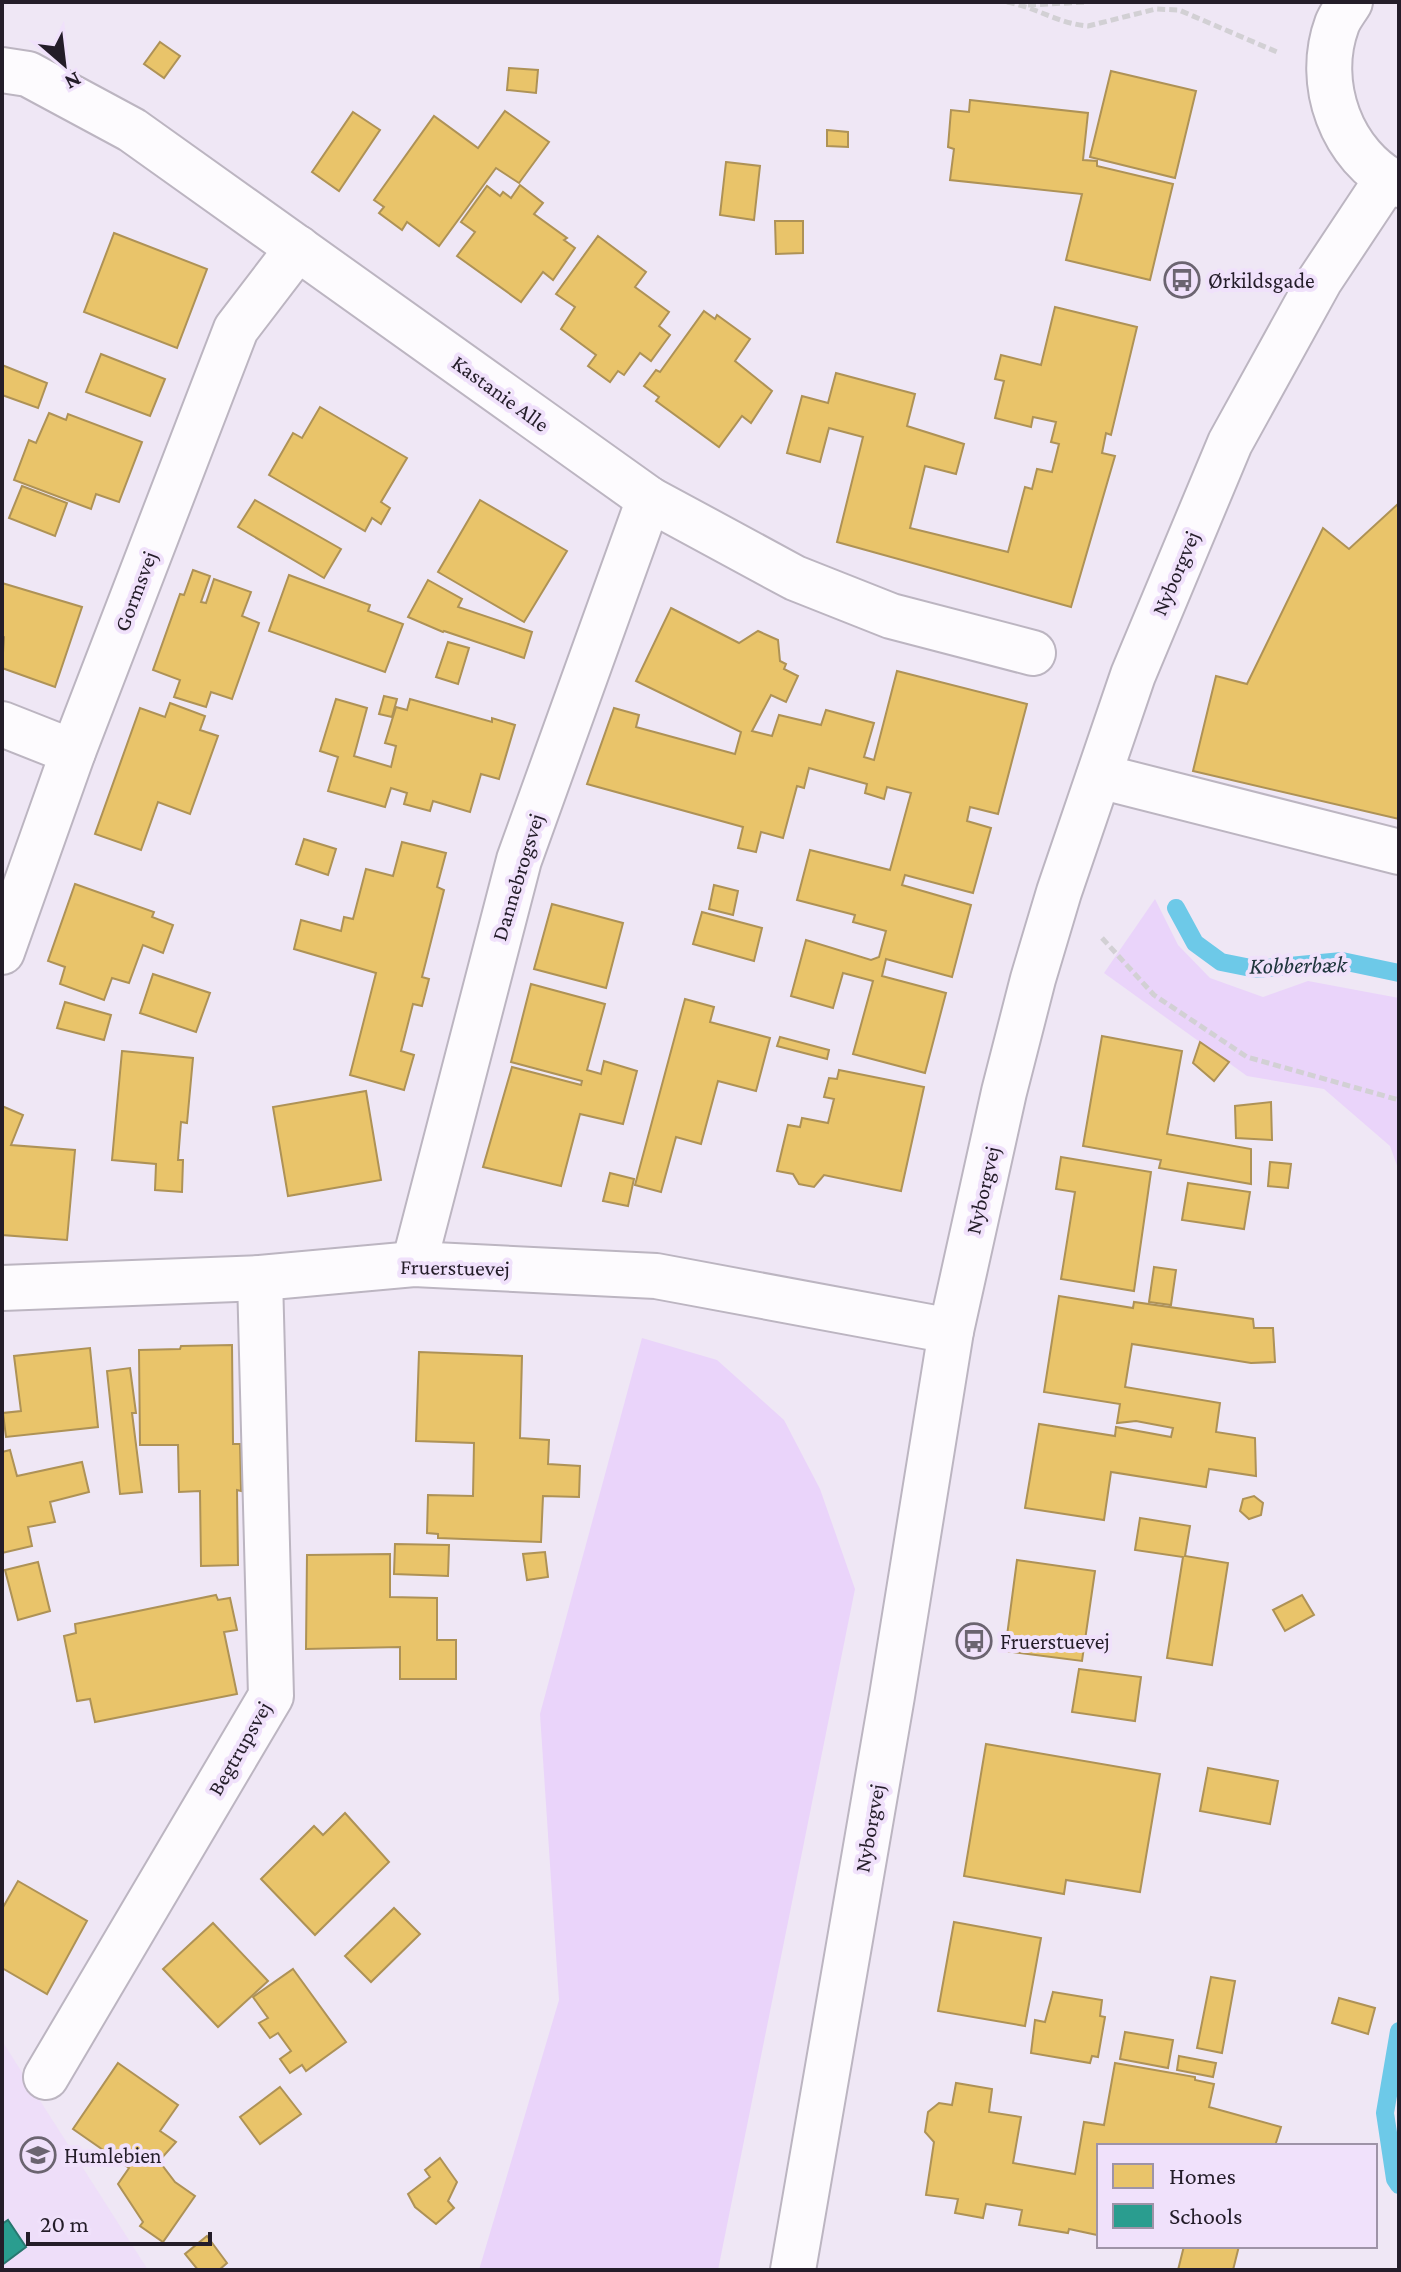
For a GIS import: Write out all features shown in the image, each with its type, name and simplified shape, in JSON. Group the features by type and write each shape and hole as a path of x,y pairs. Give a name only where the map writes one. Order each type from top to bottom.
{"street":[{"path":"1350,2 1338,22 1329,57 1330,92 1341,126 1360,155 1393,182"},
{"name":"Kastanie Alle","path":"2,70 28,74 132,130 649,499 795,578 891,616 1033,653"},
{"name":"Nyborgvej","path":"793,2270 951,1331 1004,1092 1033,979 1059,892 1133,675 1230,443 1320,280 1393,182"},
{"name":"Gormsvej","path":"2,952 73,752 236,329 298,248"},
{"name":"Dannebrogsvej","path":"414,1264 519,860 649,499"},
{"path":"2,724 73,752"},
{"path":"1099,776 1399,852"},
{"name":"Fruerstuevej","path":"2,1288 260,1278 414,1264 656,1276 951,1331"},
{"name":"Begtrupsvej","path":"46,2077 271,1696 260,1278"}],"path":[{"path":"1007,2 1076,25 1088,26 1156,9 1179,10 1276,52 1329,57"},
{"path":"1022,5 1087,2"},
{"path":"1059,892 1154,995 1247,1057 1399,1100"}],"shaded area":[{"path":"1155,899 1178,945 1210,978 1263,997 1308,981 1399,998 1399,1171 1390,1146 1324,1089 1247,1076 1104,973"},
{"path":"642,1338 717,1360 784,1420 820,1489 855,1589 718,2270 479,2270 559,2000 540,1714"},
{"name":"Humlebien","path":"2,2041 148,2270 2,2270"}],"building: Homes":[{"path":"160,42 180,56 164,78 144,64"},
{"path":"509,68 538,70 536,93 507,90"},
{"path":"1111,71 1196,91 1175,178 1090,157"},
{"path":"970,100 1088,113 1083,160 1097,161 1097,166 1173,184 1150,280 1066,260 1082,194 950,180 954,149 948,147 951,110 969,112"},
{"path":"505,111 549,142 519,183 496,168 439,246 407,222 402,230 379,213 384,207 374,200 434,116 478,148"},
{"path":"353,112 380,130 339,191 312,172"},
{"path":"827,130 848,132 848,147 827,146"},
{"path":"726,162 760,166 754,220 720,215"},
{"path":"520,185 543,203 534,214 567,238 564,240 575,248 553,280 543,272 521,302 457,256 475,232 461,222 487,186 500,196 503,192 511,198"},
{"path":"775,221 803,221 803,253 776,254"},
{"path":"114,233 207,269 177,348 84,312"},
{"path":"598,236 646,272 635,287 669,312 659,326 670,335 651,361 640,353 624,375 618,371 610,382 588,366 596,355 561,329 575,307 556,294"},
{"path":"1055,307 1137,327 1111,435 1106,433 1102,453 1115,456 1071,607 837,542 863,437 829,428 820,462 787,453 802,396 828,403 836,373 915,394 907,426 964,444 956,474 925,466 910,528 1008,552 1025,487 1032,489 1037,469 1052,472 1059,444 1051,442 1056,422 1033,417 1031,427 995,418 1004,381 995,379 1001,355 1041,365"},
{"path":"704,311 715,319 717,315 750,339 735,361 772,391 751,423 742,416 719,447 656,401 659,397 644,386 656,370 660,372"},
{"path":"101,354 165,379 150,416 86,392"},
{"path":"2,365 47,383 38,408 2,395"},
{"path":"320,407 407,458 381,502 390,508 381,524 372,518 365,531 269,475 293,433 302,438"},
{"path":"49,413 66,420 68,414 142,442 119,502 96,494 91,509 14,480 29,440 36,443"},
{"path":"22,486 67,503 55,536 9,518"},
{"path":"255,500 341,549 324,578 238,527"},
{"path":"480,500 567,551 524,622 438,572"},
{"path":"1399,503 1399,819 1193,771 1216,676 1247,684 1323,528 1349,549"},
{"path":"193,570 210,576 201,602 206,603 214,579 251,592 242,616 259,623 232,699 211,692 206,707 174,697 180,680 153,670 180,594 184,595"},
{"path":"289,575 370,605 368,611 403,624 385,672 269,631"},
{"path":"428,580 462,599 458,607 532,632 524,658 443,632 408,617"},
{"path":"2,583 82,607 55,687 2,668"},
{"path":"671,608 739,643 758,631 778,640 780,661 786,664 784,669 798,676 786,702 771,695 752,731 772,736 779,715 821,725 826,710 874,723 864,757 874,760 897,671 1027,704 998,814 970,807 967,821 991,828 973,893 905,875 902,885 971,905 952,977 886,959 882,976 946,993 925,1073 853,1054 873,981 843,973 833,1008 791,996 806,940 871,960 879,957 886,931 853,922 855,915 797,900 810,850 890,870 911,793 887,787 884,799 865,793 867,784 809,768 804,788 797,786 783,838 761,832 756,852 738,848 743,827 587,784 614,708 639,715 636,727 735,754 741,732 636,681"},
{"path":"448,642 469,648 458,684 436,677"},
{"path":"384,696 397,699 392,717 379,714"},
{"path":"336,699 367,708 354,756 391,767 396,746 385,743 396,707 407,710 410,699 492,722 492,718 515,725 499,779 481,774 470,812 433,801 430,811 404,804 407,793 391,788 385,807 328,791 338,757 320,751"},
{"path":"170,703 205,716 200,730 218,736 190,814 158,802 141,850 95,834 140,708 165,717"},
{"path":"304,839 336,849 328,875 296,864"},
{"path":"402,842 446,853 437,887 444,890 422,977 429,979 422,1006 413,1004 401,1051 414,1055 404,1090 350,1075 376,973 294,949 301,920 341,931 344,917 353,919 366,869 393,876"},
{"path":"75,884 154,912 152,917 173,925 163,953 143,945 129,983 112,978 104,1000 60,984 65,967 48,961"},
{"path":"714,885 738,891 733,915 709,909"},
{"path":"552,904 623,923 606,988 534,969"},
{"path":"702,912 762,928 754,961 693,944"},
{"path":"153,974 210,993 196,1032 140,1013"},
{"path":"531,984 605,1004 587,1070 601,1074 604,1061 637,1071 623,1124 580,1114 561,1186 483,1167 512,1067 581,1085 582,1081 511,1062"},
{"path":"685,999 714,1007 710,1022 770,1038 756,1091 718,1081 701,1144 676,1137 661,1192 635,1185"},
{"path":"65,1002 111,1015 104,1040 57,1028"},
{"path":"1102,1036 1182,1051 1167,1134 1251,1149 1251,1184 1159,1168 1161,1160 1083,1146"},
{"path":"780,1037 829,1050 827,1059 777,1046"},
{"path":"1200,1042 1229,1062 1214,1081 1193,1063"},
{"path":"122,1051 193,1058 187,1123 181,1122 178,1160 183,1160 182,1192 155,1190 156,1164 112,1160"},
{"path":"839,1070 924,1087 901,1191 824,1175 814,1187 799,1184 793,1174 777,1171 788,1125 800,1127 802,1118 828,1123 834,1099 824,1097 829,1078 837,1079"},
{"path":"366,1091 381,1180 288,1196 273,1107"},
{"path":"1271,1102 1272,1140 1236,1138 1235,1106"},
{"path":"2,1106 23,1115 11,1145 75,1150 67,1240 2,1235"},
{"path":"1061,1157 1151,1172 1134,1291 1061,1279 1075,1192 1056,1189"},
{"path":"1270,1162 1291,1164 1288,1188 1268,1186"},
{"path":"610,1173 634,1179 628,1206 603,1201"},
{"path":"1188,1183 1250,1192 1244,1229 1182,1220"},
{"path":"1154,1267 1176,1270 1171,1305 1149,1302"},
{"path":"1059,1296 1133,1308 1134,1302 1253,1319 1254,1328 1273,1328 1275,1362 1251,1363 1132,1344 1125,1387 1220,1403 1216,1432 1255,1438 1256,1476 1209,1469 1206,1487 1111,1472 1104,1520 1025,1508 1039,1424 1115,1436 1116,1427 1171,1437 1173,1428 1136,1421 1117,1423 1120,1404 1044,1392"},
{"path":"232,1345 233,1444 240,1444 238,1565 201,1566 200,1491 179,1492 178,1445 140,1445 139,1350"},
{"path":"90,1348 98,1427 6,1437 3,1413 21,1411 14,1356"},
{"path":"419,1352 522,1356 520,1438 549,1440 548,1464 580,1466 579,1497 543,1496 541,1542 438,1538 438,1534 427,1533 428,1495 473,1496 474,1443 416,1441"},
{"path":"130,1368 142,1492 120,1494 107,1371"},
{"path":"10,1450 17,1476 82,1462 89,1492 50,1502 55,1522 28,1527 32,1546 2,1553 2,1452"},
{"path":"1254,1496 1263,1503 1261,1515 1249,1519 1240,1511 1243,1499"},
{"path":"1140,1518 1190,1526 1185,1556 1228,1563 1212,1665 1167,1658 1183,1557 1135,1550"},
{"path":"395,1544 449,1545 448,1576 394,1574"},
{"path":"545,1552 548,1577 527,1580 523,1554"},
{"path":"390,1554 390,1597 437,1598 437,1640 456,1640 456,1679 400,1679 400,1647 306,1649 307,1555"},
{"path":"1017,1560 1095,1571 1082,1661 1005,1651"},
{"path":"38,1562 50,1611 18,1620 5,1570"},
{"path":"216,1595 218,1600 230,1598 237,1630 224,1632 237,1694 95,1722 90,1699 77,1701 64,1636 76,1633 75,1624"},
{"path":"1302,1595 1314,1615 1285,1631 1273,1610"},
{"path":"1079,1669 1141,1677 1135,1721 1072,1712"},
{"path":"986,1744 1160,1774 1140,1892 1066,1880 1064,1894 964,1876"},
{"path":"1208,1768 1278,1781 1270,1824 1200,1811"},
{"path":"345,1813 389,1862 315,1935 261,1879 314,1826 323,1835"},
{"path":"18,1881 87,1921 47,1994 2,1968 2,1909"},
{"path":"394,1908 420,1934 371,1982 345,1956"},
{"path":"954,1922 1041,1938 1025,2026 938,2011"},
{"path":"213,1923 268,1981 218,2027 163,1969"},
{"path":"293,1969 346,2042 306,2071 302,2065 290,2073 280,2059 291,2051 278,2033 270,2038 259,2023 268,2018 253,1997"},
{"path":"1211,1977 1235,1981 1222,2053 1197,2048"},
{"path":"1053,1992 1102,2000 1100,2016 1105,2017 1098,2057 1092,2056 1090,2063 1031,2053 1035,2020 1045,2022"},
{"path":"1339,1998 1375,2008 1368,2034 1332,2023"},
{"path":"1125,2032 1173,2040 1168,2068 1120,2059"},
{"path":"1179,2056 1216,2063 1213,2077 1177,2070"},
{"path":"118,2063 178,2105 160,2131 176,2142 159,2161 175,2182 195,2196 163,2242 140,2226 143,2222 118,2184 129,2168 73,2129"},
{"path":"1115,2063 1195,2077 1195,2080 1214,2084 1209,2107 1281,2127 1276,2144 1097,2144 1097,2235 1019,2225 1022,2210 986,2204 983,2218 955,2213 958,2199 926,2195 934,2142 925,2132 928,2112 939,2103 952,2105 956,2083 992,2089 989,2112 1021,2117 1013,2163 1075,2174 1084,2122 1104,2125"},
{"path":"280,2087 301,2114 260,2144 240,2117"},
{"path":"440,2158 457,2182 448,2201 454,2208 436,2224 415,2207 408,2194 430,2177 425,2170"},
{"path":"207,2236 227,2263 219,2270 198,2270 185,2254"},
{"path":"1184,2248 1238,2248 1233,2270 1178,2270"}],"building: Schools":[{"path":"8,2220 26,2247 2,2265 2,2224"}],"waterway":[{"name":"Kobberbæk","path":"1176,908 1195,943 1221,962 1256,969 1342,961 1399,973"},
{"name":"Kobberbæk","path":"1399,2031 1385,2113 1395,2179 1399,2185"}],"place":[{"name":"Ørkildsgade","path":"1182,280"},
{"name":"Fruerstuevej","path":"974,1641"},
{"name":"Humlebien","path":"38,2155"}]}
